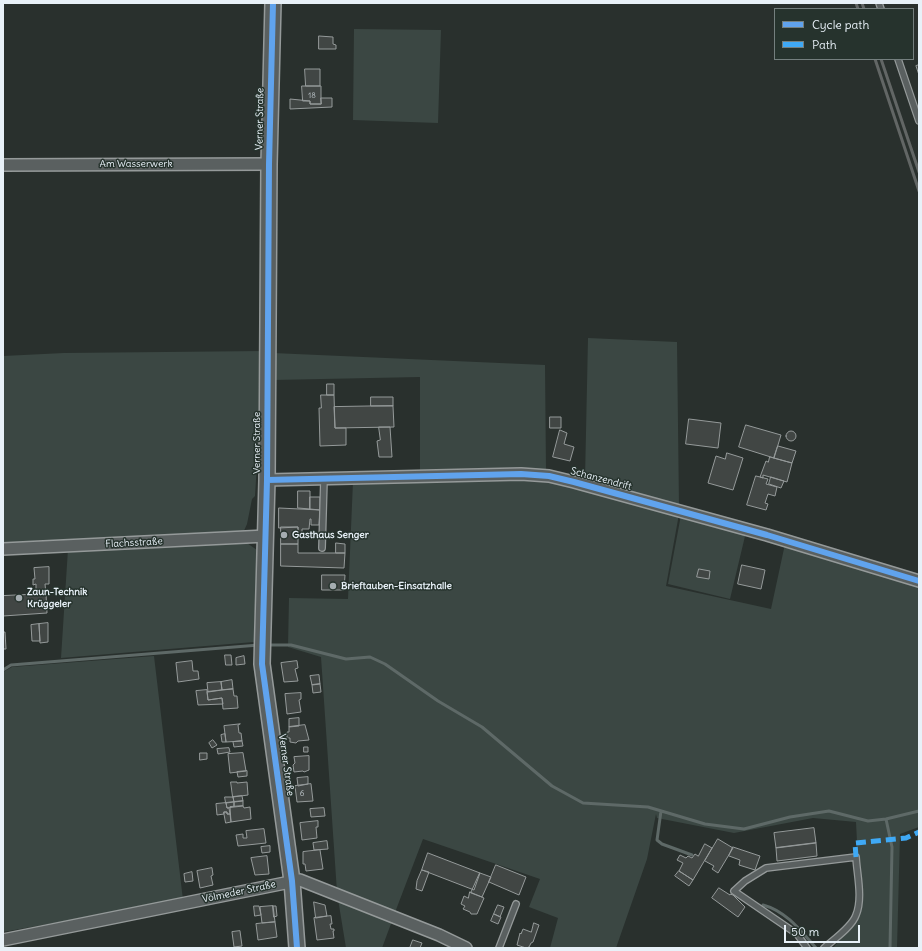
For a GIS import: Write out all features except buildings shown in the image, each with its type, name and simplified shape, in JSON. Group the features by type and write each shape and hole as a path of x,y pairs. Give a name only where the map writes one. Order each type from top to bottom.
{"street":[{"name":"Verner Straße","path":"273,3 269,164 267,480 262,664 292,881 296,948"},
{"name":"Am Wasserwerk","path":"3,165 269,164"},
{"name":"Schanzendrift","path":"267,480 521,474 560,478 767,535 919,581"},
{"name":"Flachsstraße","path":"3,549 266,536"},
{"name":"Völmeder Straße","path":"3,940 300,880 439,935 466,948"}],"lane":[{"path":"898,60 919,121"},
{"path":"322,548 324,479"},
{"path":"807,948 797,934 734,891 744,881 766,868 856,857 859,898 856,915 850,925 824,948"},
{"path":"499,948 516,904"}],"shaded area":[{"path":"354,29 441,30 438,123 353,120"},
{"path":"588,338 677,342 679,507 585,479"},
{"path":"264,351 255,496 252,499 247,524 243,533 3,545 3,356 64,353"},
{"path":"273,353 545,365 546,471 420,473 420,377 273,380"},
{"path":"551,479 679,514 666,586 771,609 785,544 919,583 919,827 900,834 897,948 833,948 858,918 860,903 856,822 813,818 734,833 657,818 656,814 647,859 616,948 550,948 558,918 529,907 540,879 423,839 394,915 337,892 321,657 288,647 289,598 348,599 353,481"},
{"path":"681,515 746,532 730,599 668,584"},
{"path":"244,541 257,550 254,642 61,658 68,549"},
{"path":"154,656 183,900 3,932 3,672 12,667"},
{"path":"338,899 392,921 382,948 346,948"}],"waterway":[{"path":"3,670 11,665 259,645"},
{"path":"266,645 291,645 346,659 370,657 385,664 438,701 482,727 552,786 583,803 648,807 705,824 744,829 790,817 829,811 868,821 886,819 919,811"},
{"path":"661,811 657,840 662,844 692,855"},
{"path":"886,819 892,847 890,948"},
{"path":"763,905 786,917 816,948"}],"railway":[{"path":"856,3 858,8"},
{"path":"862,3 864,8"},
{"path":"875,60 919,191"},
{"path":"881,60 919,172"}],"marked path":[{"path":"856,857 855,843 906,838 919,832"}],"cycle path":[{"path":"273,3 269,164 267,480 262,664 292,881 297,948"},
{"path":"267,480 521,474 549,476 767,535 919,581"}],"place":[{"name":"Gasthaus Senger","path":"284,535"},
{"name":"Brieftauben-Einsatzhalle","path":"333,586"},
{"name":"Zaun-Technik Krüggeler","path":"19,598"}]}
